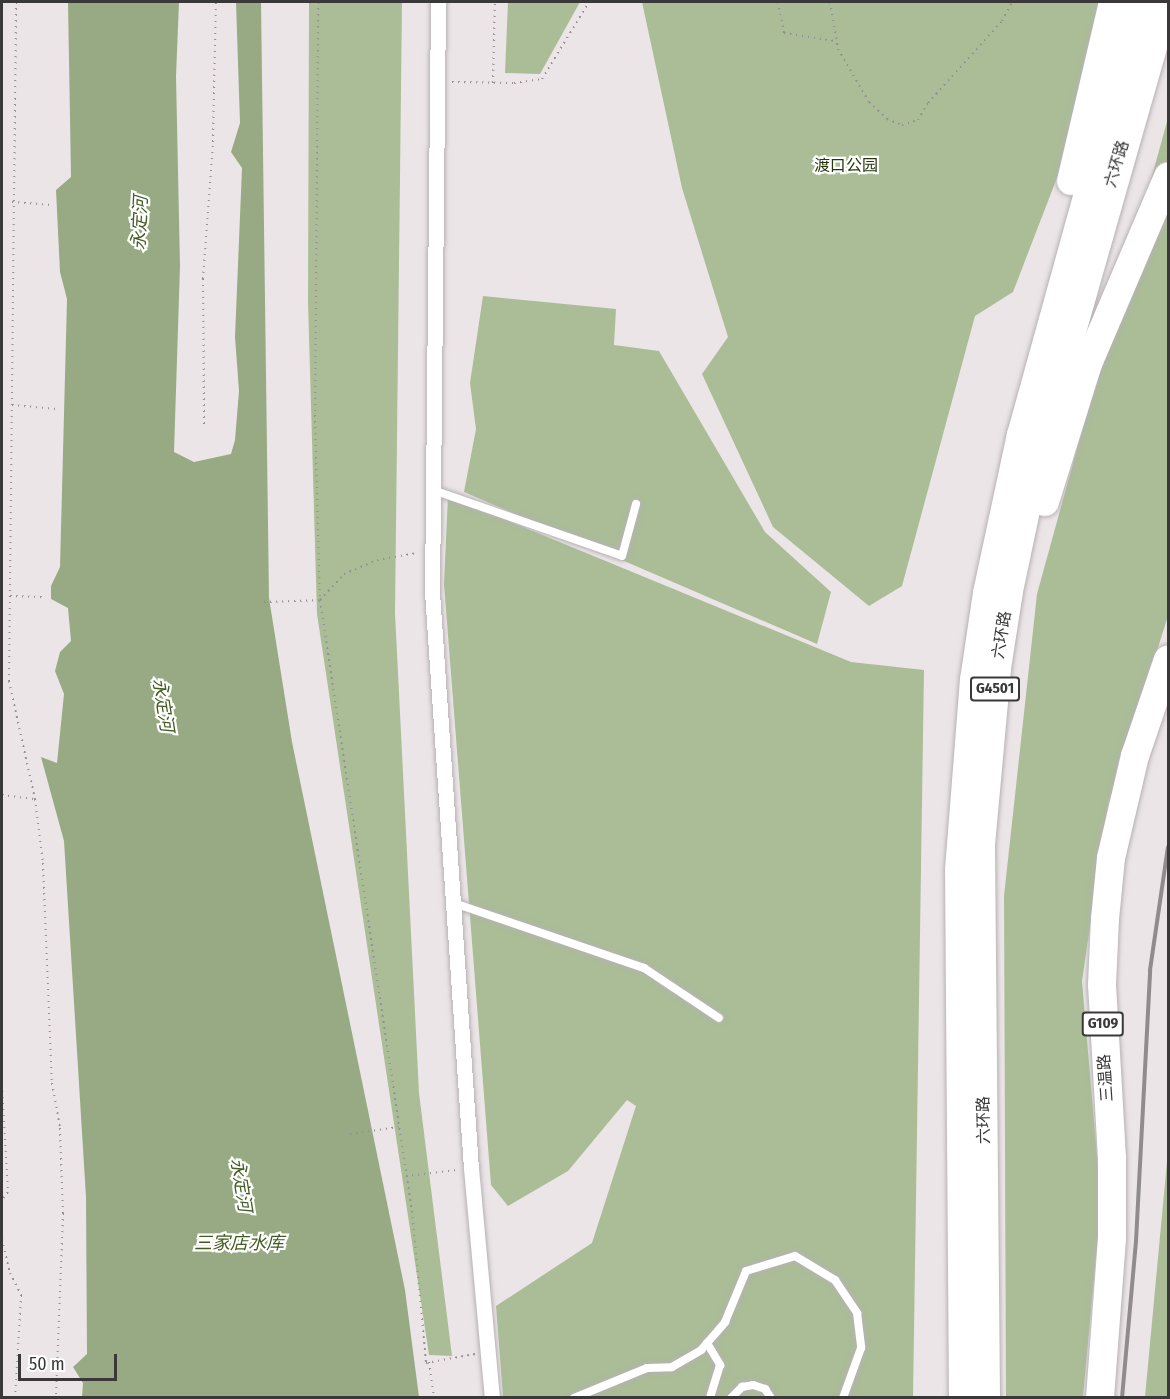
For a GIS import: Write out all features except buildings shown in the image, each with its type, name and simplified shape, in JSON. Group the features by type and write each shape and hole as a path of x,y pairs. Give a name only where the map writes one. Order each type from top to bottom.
{"highway":[{"path":"1021,435 1057,242 1113,2"},
{"name":"六环路","path":"963,1398 959,870 977,658 987,593 1021,435 1141,2"},
{"name":"六环路","path":"986,1398 981,845 997,668 1009,591 1040,444 1114,172 1166,2"},
{"path":"997,668 1088,364 1168,176"},
{"name":"三温路","path":"1100,1398 1112,1237 1112,1158 1102,985 1106,909 1111,858 1135,756 1168,658"}],"street":[{"path":"438,2 433,553 471,1168 492,1398"}],"lane":[{"path":"433,490 622,556 636,504"},
{"path":"454,903 644,968 719,1018"},
{"path":"574,1398 647,1368 672,1367 708,1342 725,1322 746,1271 795,1256 835,1281 856,1313 861,1348 843,1398"},
{"path":"708,1342 720,1365 710,1398"},
{"path":"731,1398 742,1387 753,1386 765,1389 771,1398"}],"path":[{"path":"16,2 12,202 9,681 35,799 43,863 52,1083 60,1128 63,1213 56,1398"},
{"path":"204,424 203,279 213,132 216,2"},
{"path":"318,2 315,415 320,600 406,1176 426,1363 487,1352"},
{"path":"493,83 495,2"},
{"path":"437,81 493,83 542,80 589,2"},
{"path":"778,2 784,33 836,42"},
{"path":"830,2 836,42 869,102 887,119 902,124 918,120 928,103 1002,21 1012,2"},
{"path":"12,202 52,205"},
{"path":"12,405 57,409"},
{"path":"264,602 320,600 344,574 377,560 433,553"},
{"path":"10,596 45,597"},
{"path":"2,795 35,799"},
{"path":"2,1085 8,1192 2,1200"},
{"path":"350,1134 399,1126"},
{"path":"406,1176 471,1168"},
{"path":"2,1239 10,1273 21,1295 15,1398"},
{"path":"429,1362 434,1398"}],"green space":[{"path":"309,2 402,2 395,613 419,1093 452,1356 429,1355 317,614 308,302"},
{"path":"508,2 580,2 540,74 505,73"},
{"name":"渡口公园","path":"642,2 1114,2 1092,87 1013,292 975,316 902,586 869,606 773,527 702,374 728,337 682,188"},
{"path":"1168,118 1168,616 1108,805 1082,981 1101,1203 1083,1397 1006,1398 1004,896 1037,594"},
{"path":"483,296 616,309 614,345 659,351 765,532 831,592 817,644 464,492 476,429 470,383"},
{"path":"448,496 851,662 924,670 913,1397 503,1397 496,1306 592,1243 636,1106 627,1100 568,1171 508,1206 491,1185 444,584"},
{"path":"1168,1151 1168,1397 1145,1397"}],"water":[{"name":"三家店水库","path":"68,2 179,2 176,76 180,266 174,452 194,462 231,454 235,440 239,391 235,337 242,168 231,152 240,123 236,2 261,2 269,598 292,742 405,1290 419,1397 82,1397 83,1383 73,1367 87,1354 86,1197 64,841 41,757 57,763 64,694 55,671 60,652 71,641 68,608 51,599 51,586 60,567 67,299 60,272 56,190 71,177"}],"railway":[{"path":"1122,1398 1136,1241 1150,970 1168,847"}],"water label":[{"name":"永定河","path":"140,223"},
{"name":"永定河","path":"163,705"},
{"name":"永定河","path":"241,1185"}]}
